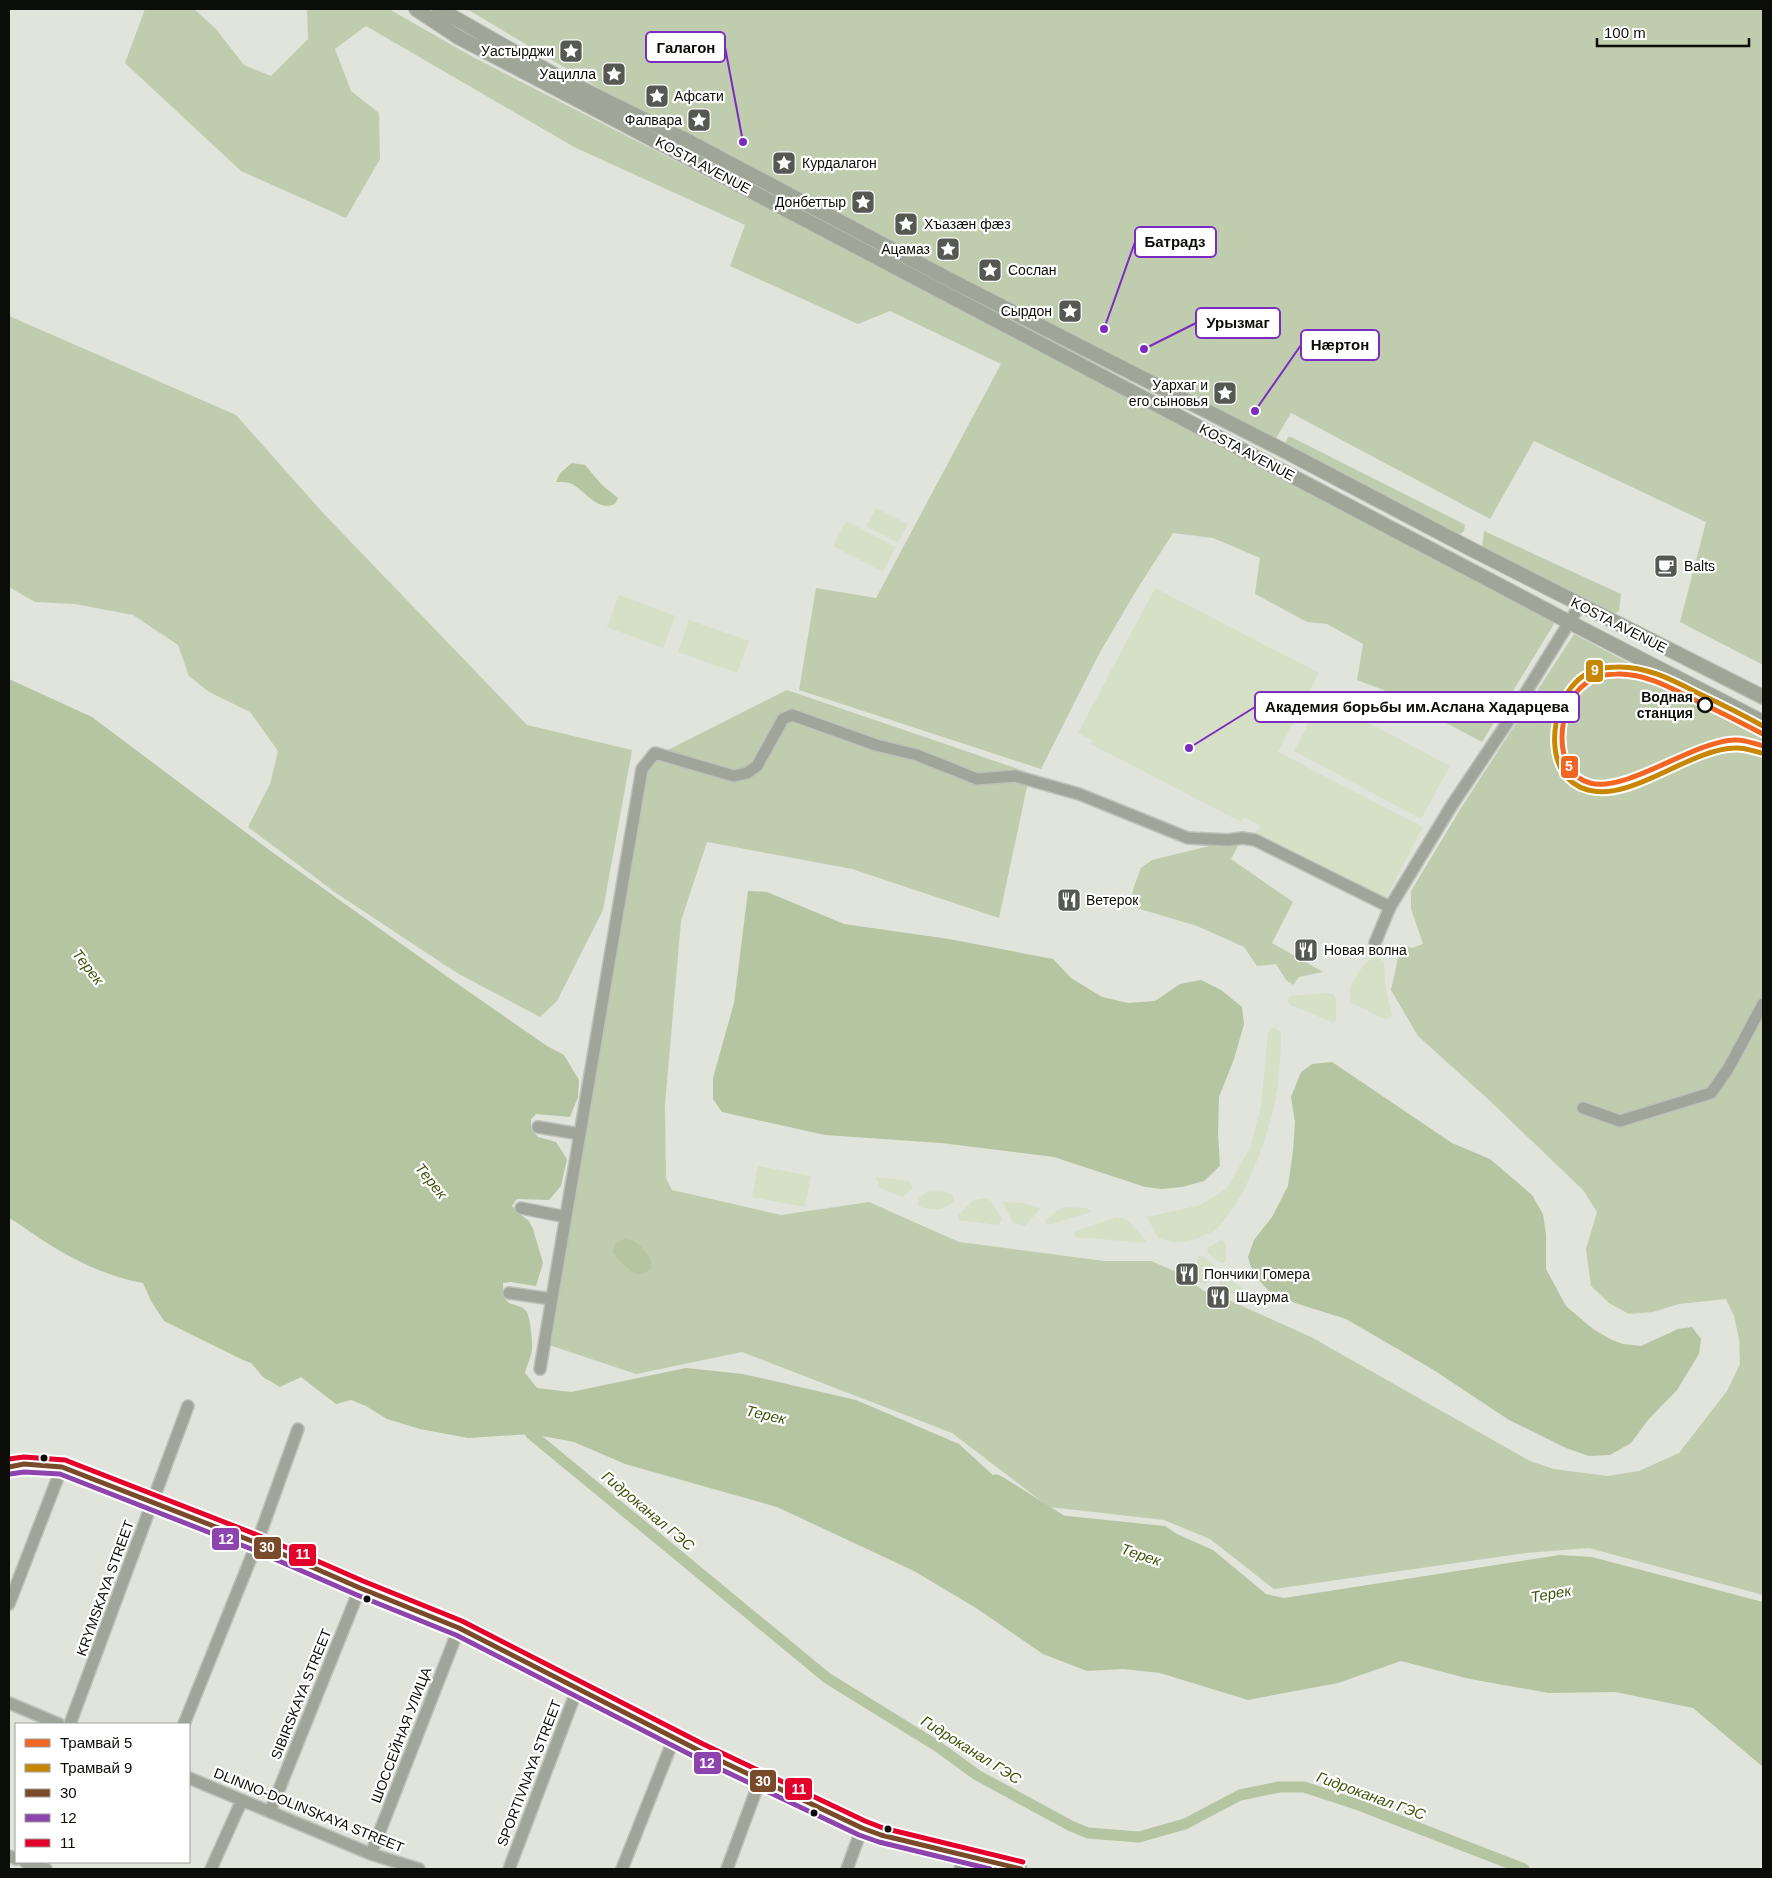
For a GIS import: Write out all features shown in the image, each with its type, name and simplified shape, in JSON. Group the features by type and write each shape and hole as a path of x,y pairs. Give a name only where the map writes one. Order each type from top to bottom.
{"main road":[{"name":"KOSTA AVENUE","path":"416,9 458,37 1569,622 1763,722"},
{"name":"KOSTA AVENUE","path":"439,9 562,78 684,139 956,283 1580,605 1763,697"}],"street":[{"path":"1375,943 1390,907 1452,805 1505,726 1580,605"},
{"path":"540,1369 642,769 655,753 734,776 747,773 757,766 783,719 792,714 876,745 917,755 977,779 1015,776 1079,794 1188,838 1228,840 1242,838 1255,840 1390,907"},
{"path":"1584,1108 1620,1121 1710,1093 1728,1069 1763,1004"},
{"path":"538,1127 580,1134"},
{"path":"521,1208 566,1217"},
{"path":"509,1293 552,1298"},
{"name":"KRYMSKAYA STREET","path":"70,1723 188,1406"},
{"path":"184,1723 257,1543 298,1429"},
{"path":"9,1467 24,1464 62,1467 257,1543 360,1588 460,1628 674,1738 862,1828 881,1835 1021,1869"},
{"path":"9,1604 62,1467"},
{"name":"SIBIRSKAYA STREET","path":"270,1812 360,1588"},
{"name":"ШОССЕЙНАЯ УЛИЦА","path":"371,1854 460,1628"},
{"name":"SPORTIVNAYA STREET","path":"509,1869 578,1687"},
{"path":"9,1703 57,1723"},
{"path":"622,1869 674,1738"},
{"name":"DLINNO-DOLINSKAYA STREET","path":"190,1778 371,1854 419,1869"},
{"path":"727,1869 760,1780"},
{"path":"211,1869 242,1800"},
{"path":"848,1869 862,1828"},
{"path":"960,1869 965,1855"},
{"path":"28,1863 46,1869"}],"shaded area":[{"path":"145,9 194,9 216,29 244,65 271,76 308,39 307,9 389,9 471,56 1016,336 1557,619 1482,742 1386,691 1357,680 1363,644 1327,624 1307,622 1255,594 1260,558 1213,538 1173,533 1099,654 1041,769 799,690 816,588 876,598 1001,364 890,311 858,324 730,266 745,225 574,147 366,26 335,49 351,91 379,113 380,159 346,218 241,171 125,63"},
{"path":"467,9 1763,9 1763,665 1680,622 1706,522 1534,441 1490,519 1291,413 1275,440 957,278 617,99"},
{"path":"9,316 236,415 324,514 527,725 632,750 603,910 557,1001 540,1017 457,973 336,893 248,827 270,784 278,751 250,712 209,692 189,676 178,645 133,615 75,604 35,602 9,587"},
{"path":"1288,437 1460,522 1465,525 1464,531 1456,534 1287,446 1285,443"},
{"path":"876,508 908,524 898,543 866,526"},
{"path":"846,521 896,547 883,572 833,546"},
{"path":"1484,531 1621,594 1619,611 1614,614 1610,613 1482,547"},
{"path":"1155,588 1319,673 1278,752 1423,827 1385,900 1256,833 1260,826 1244,817 1241,822 1091,744 1093,741 1078,733"},
{"path":"619,595 675,616 663,648 607,627"},
{"path":"689,620 749,641 737,673 678,652"},
{"path":"1574,634 1763,734 1763,1595 1589,1548 1526,1553 1274,1589 1210,1539 1164,1520 1049,1507 952,1433 742,1352 636,1374 549,1345 648,760 787,690 1030,773 999,918 852,869 707,842 681,921 665,1105 666,1178 672,1190 781,1215 869,1202 959,1242 1105,1261 1151,1261 1179,1273 1204,1291 1311,1337 1530,1461 1554,1469 1607,1476 1639,1471 1679,1453 1727,1391 1740,1364 1739,1339 1734,1316 1726,1299 1679,1304 1653,1312 1629,1314 1609,1303 1591,1286 1586,1249 1597,1212 1583,1190 1489,1100 1418,1036 1391,990 1401,944 1412,948 1423,944 1411,909 1411,891 1461,808"},
{"path":"1322,698 1450,766 1421,819 1294,751"},
{"path":"1242,838 1231,859 1293,902 1272,943 1323,972 1299,977 1293,985 1286,980 1276,964 1257,966 1244,947 1197,926 1130,906 1134,886 1141,868 1152,860"},
{"path":"1374,957 1384,962 1385,985 1392,1014 1391,1018 1384,1019 1351,1002 1350,991 1353,981 1363,966"},
{"path":"1329,993 1334,995 1336,1000 1336,1020 1334,1023 1290,1005 1288,1001 1289,996"},
{"path":"1274,1027 1281,1032 1281,1052 1275,1101 1258,1158 1243,1191 1225,1220 1212,1232 1185,1242 1158,1238 1147,1217 1201,1205 1227,1188 1250,1148 1261,1106 1268,1033"},
{"path":"758,1166 811,1176 805,1207 752,1197"},
{"path":"876,1177 909,1181 913,1188 903,1197 880,1188"},
{"path":"941,1191 953,1194 954,1202 937,1209 918,1206 919,1198 926,1192"},
{"path":"984,1198 991,1201 1002,1219 998,1225 959,1220 958,1215 973,1200"},
{"path":"1003,1202 1022,1203 1041,1208 1025,1226 1013,1223"},
{"path":"1067,1207 1086,1208 1092,1212 1047,1225 1045,1221 1059,1209"},
{"path":"1116,1217 1128,1220 1148,1243 1076,1237 1074,1232"},
{"path":"1221,1240 1226,1244 1226,1260 1223,1263 1217,1261 1207,1252 1208,1248"},
{"path":"1203,1256 1215,1266 1216,1271 1206,1284 1198,1282 1196,1276 1198,1257"},
{"path":"1226,1277 1249,1292 1248,1295 1222,1292 1219,1283"}],"water":[{"path":"572,463 585,465 602,485 618,498 615,504 609,506 597,503 572,484 556,482 560,473"},
{"path":"9,679 92,717 272,852 452,980 547,1046 564,1055 579,1080 578,1097 570,1117 536,1114 531,1119 531,1128 538,1137 556,1142 567,1159 561,1186 549,1200 517,1199 512,1206 529,1221 543,1263 536,1286 511,1282 503,1283 507,1301 526,1311 529,1318 532,1346 525,1373 537,1388 571,1392 686,1368 743,1374 856,1400 959,1444 1018,1498 1038,1513 1165,1526 1177,1534 1213,1550 1266,1594 1284,1598 1560,1555 1592,1557 1763,1602 1763,1767 1693,1708 1615,1692 1549,1693 1470,1679 1401,1661 1338,1683 1248,1700 1160,1673 1123,1669 1087,1671 1043,1654 976,1608 914,1571 777,1507 625,1464 574,1442 531,1434 468,1438 420,1429 387,1419 366,1406 351,1400 336,1404 301,1377 280,1387 263,1377 251,1363 164,1321 151,1301 143,1283 106,1273 82,1262 47,1243 9,1218"},
{"path":"748,891 767,892 844,924 949,939 1053,959 1071,978 1102,997 1128,1003 1155,1001 1180,984 1201,980 1221,990 1242,1007 1244,1024 1234,1059 1219,1097 1218,1134 1220,1166 1204,1181 1182,1187 1162,1189 1145,1187 1054,1157 941,1143 825,1135 722,1112 713,1099 713,1078 734,1003"},
{"path":"1332,1062 1452,1143 1490,1159 1532,1195 1543,1214 1546,1235 1546,1269 1566,1306 1593,1329 1623,1344 1641,1346 1678,1329 1692,1327 1701,1339 1699,1354 1677,1390 1648,1420 1631,1443 1610,1455 1589,1456 1566,1448 1509,1420 1432,1369 1346,1319 1295,1303 1269,1291 1253,1274 1248,1257 1254,1240 1272,1217 1288,1186 1295,1122 1291,1097 1301,1072 1312,1064"},
{"path":"626,1238 637,1244 648,1254 651,1261 650,1270 639,1275 624,1266 613,1252 615,1244"}],"waterway":[{"name":"Гидроканал ГЭС","path":"525,1422 531,1434 827,1678 937,1746 977,1775 1071,1826 1088,1833 1139,1837 1185,1824 1240,1795 1279,1787 1304,1787 1359,1805 1524,1869"},
{"name":"Терек","path":"996,1484 1066,1528"}],"tram line":[{"name":"9","path":"1761,753 1738,748 1717,751 1623,789 1605,792 1588,790 1573,783 1563,772 1557,758 1555,742 1556,725 1560,709 1567,694 1580,678 1595,670 1628,667 1651,672 1682,685 1763,726"},
{"name":"5","path":"1763,734 1659,683 1638,676 1617,674 1604,675 1592,679 1576,694 1568,706 1562,737 1563,752 1568,766 1577,776 1590,783 1604,784 1640,775 1716,743 1737,740 1763,746"}],"transit line":[{"name":"11","path":"9,1459 24,1457 65,1460 260,1536 363,1581 462,1621 703,1744 865,1821 883,1828 1023,1862"},
{"name":"30","path":"9,1467 24,1464 62,1467 257,1543 360,1588 459,1628 700,1751 862,1828 881,1835 1021,1869"},
{"name":"12","path":"10,1474 24,1472 60,1474 254,1550 357,1595 456,1635 697,1758 859,1835 879,1842 990,1869"}],"place":[{"name":"Уастырджи","path":"571,51"},
{"name":"Уацилла","path":"614,74"},
{"name":"Афсати","path":"657,96"},
{"name":"Фалвара","path":"699,120"},
{"name":"Галагон","path":"743,142"},
{"name":"Курдалагон","path":"784,163"},
{"name":"Донбеттыр","path":"863,202"},
{"name":"Хъазæн фæз","path":"906,224"},
{"name":"Ацамаз","path":"948,249"},
{"name":"Сослан","path":"990,270"},
{"name":"Сырдон","path":"1070,311"},
{"name":"Батрадз","path":"1104,329"},
{"name":"Урызмаг","path":"1144,349"},
{"name":"Уархаг и его сыновья","path":"1225,393"},
{"name":"Нæртон","path":"1255,411"},
{"name":"Balts","path":"1666,566"},
{"name":"Водная станция","path":"1705,705"},
{"name":"Академия борьбы им.Аслана Хадарцева","path":"1189,748"},
{"name":"Ветерок","path":"1069,900"},
{"name":"Новая волна","path":"1306,950"},
{"name":"Пончики Гомера","path":"1187,1274"},
{"name":"Шаурма","path":"1218,1297"}]}
